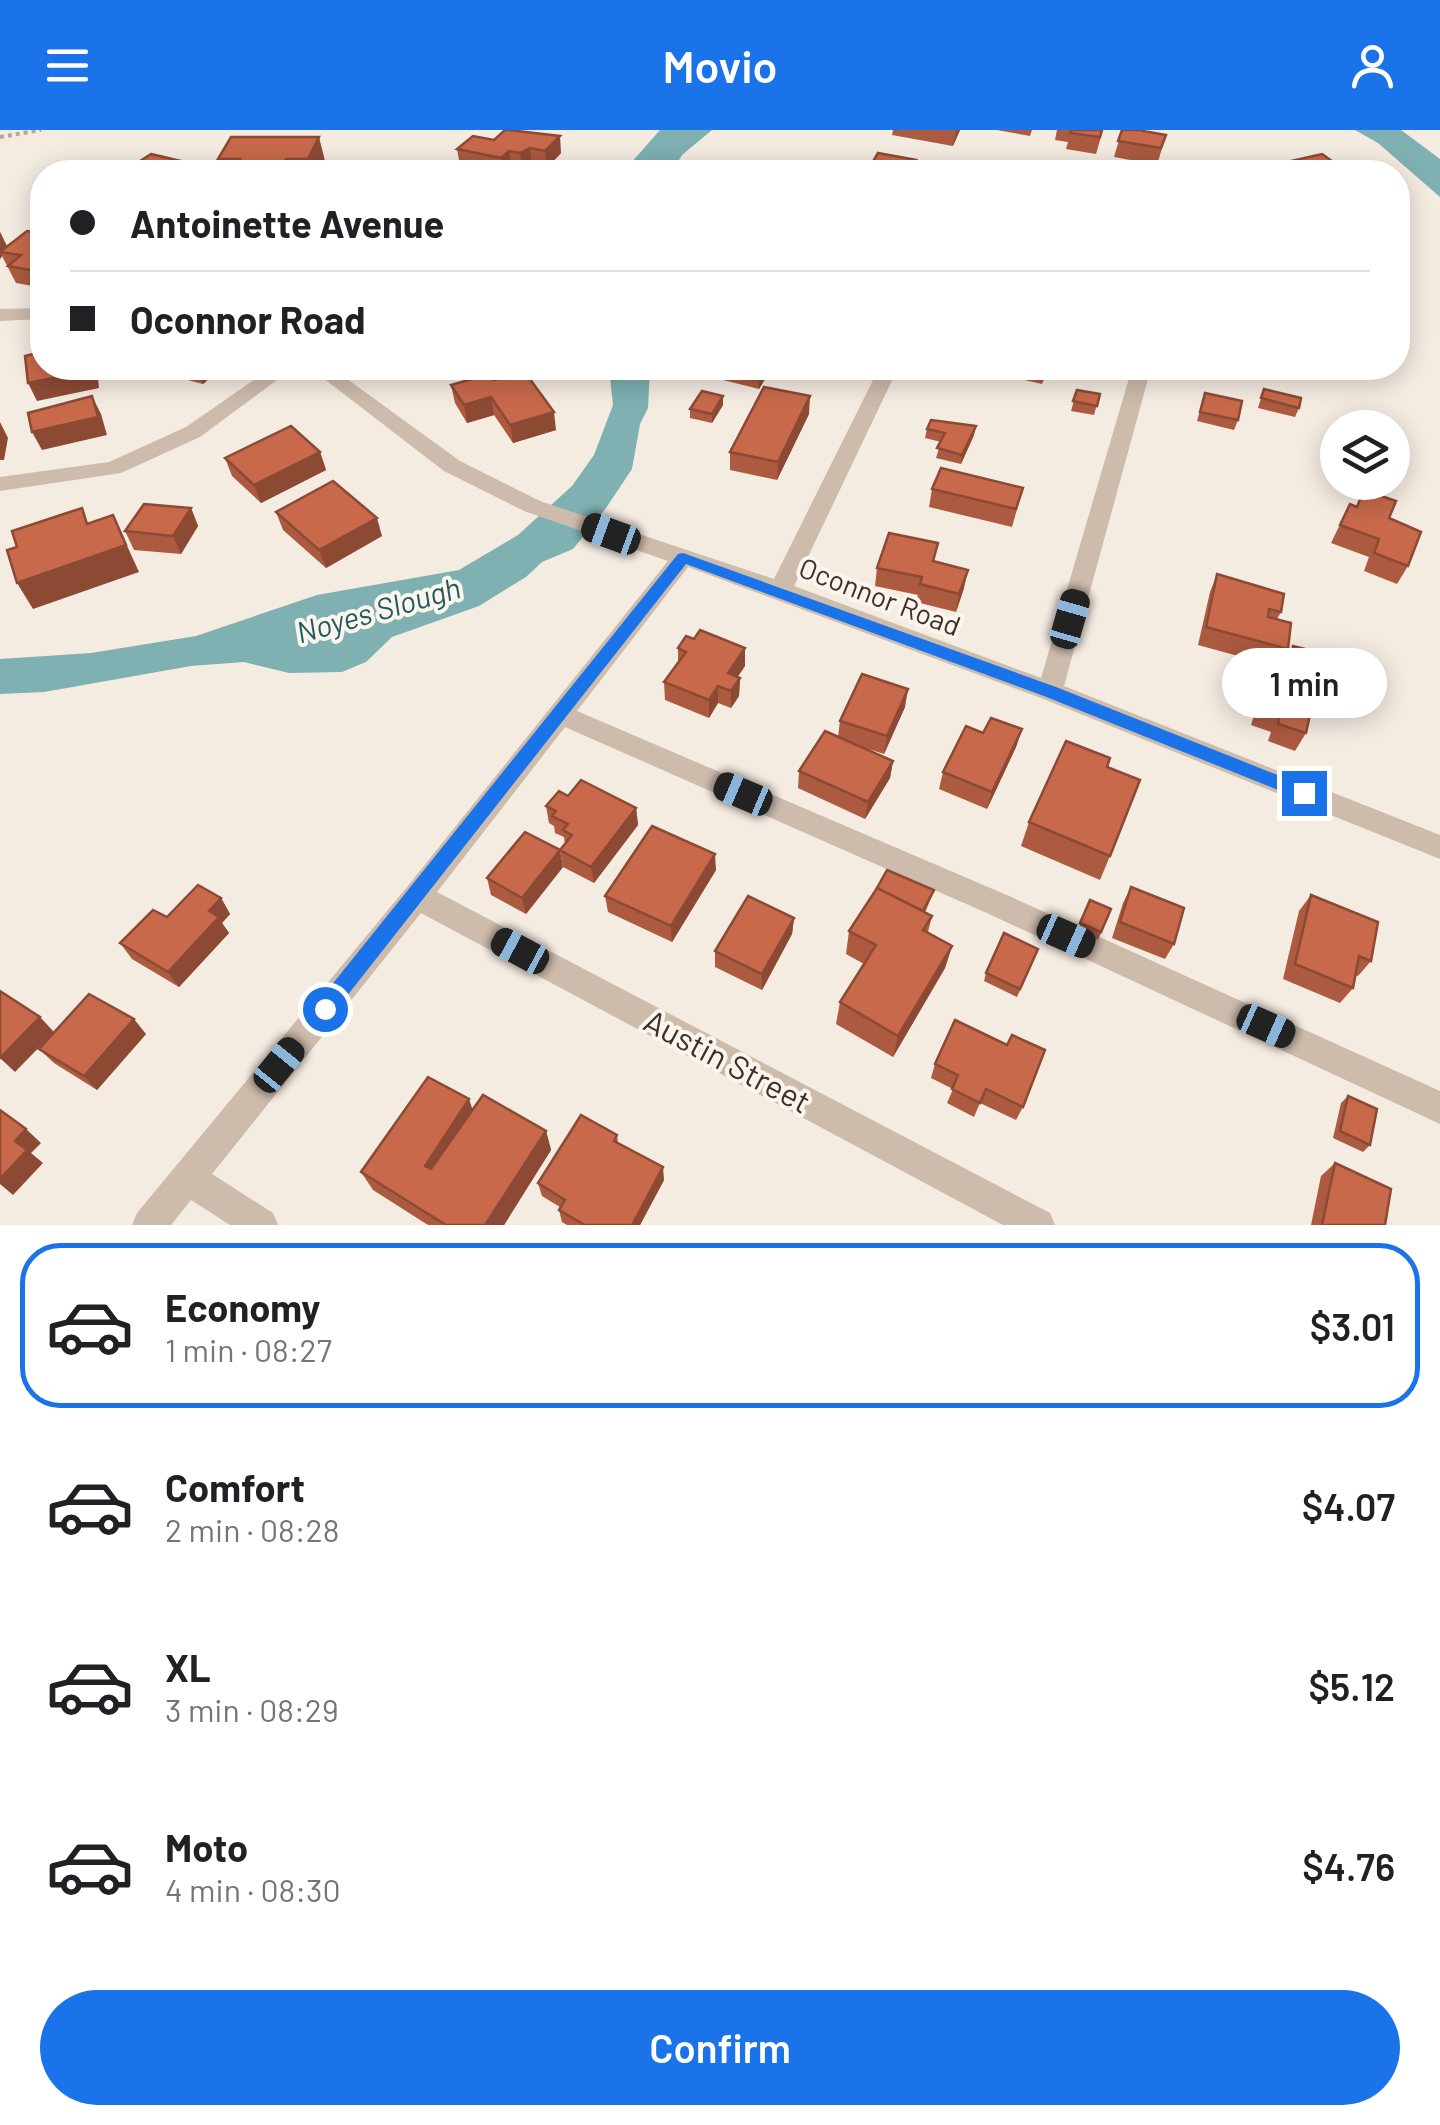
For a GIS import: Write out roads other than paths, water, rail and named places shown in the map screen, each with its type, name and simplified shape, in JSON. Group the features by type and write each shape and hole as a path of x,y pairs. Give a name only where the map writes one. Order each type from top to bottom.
{"street":[{"path":"0,315 30,314"},
{"path":"0,484 113,468 194,432 266,380"},
{"name":"Oconnor Road","path":"336,380 452,466 532,506 780,590 1050,691 1440,847"},
{"path":"780,590 883,380"},
{"path":"1050,691 1139,380"},
{"path":"149,1225 417,896 683,558"},
{"path":"560,714 999,905 1440,1108"},
{"name":"Austin Street","path":"417,896 1038,1225"},
{"path":"187,1178 261,1225"}],"water":[{"path":"660,130 712,130 679,160 634,160"},
{"path":"1355,130 1401,130 1440,159 1440,197 1410,171 1410,160 1398,160"},
{"name":"Noyes Slough","path":"610,380 649,380 648,408 640,424 632,469 573,549 542,562 526,577 479,606 392,637 366,662 342,672 289,673 244,662 191,666 44,692 0,694 0,659 91,653 196,636 317,595 459,570 518,535 572,486 594,455 613,405"}]}
